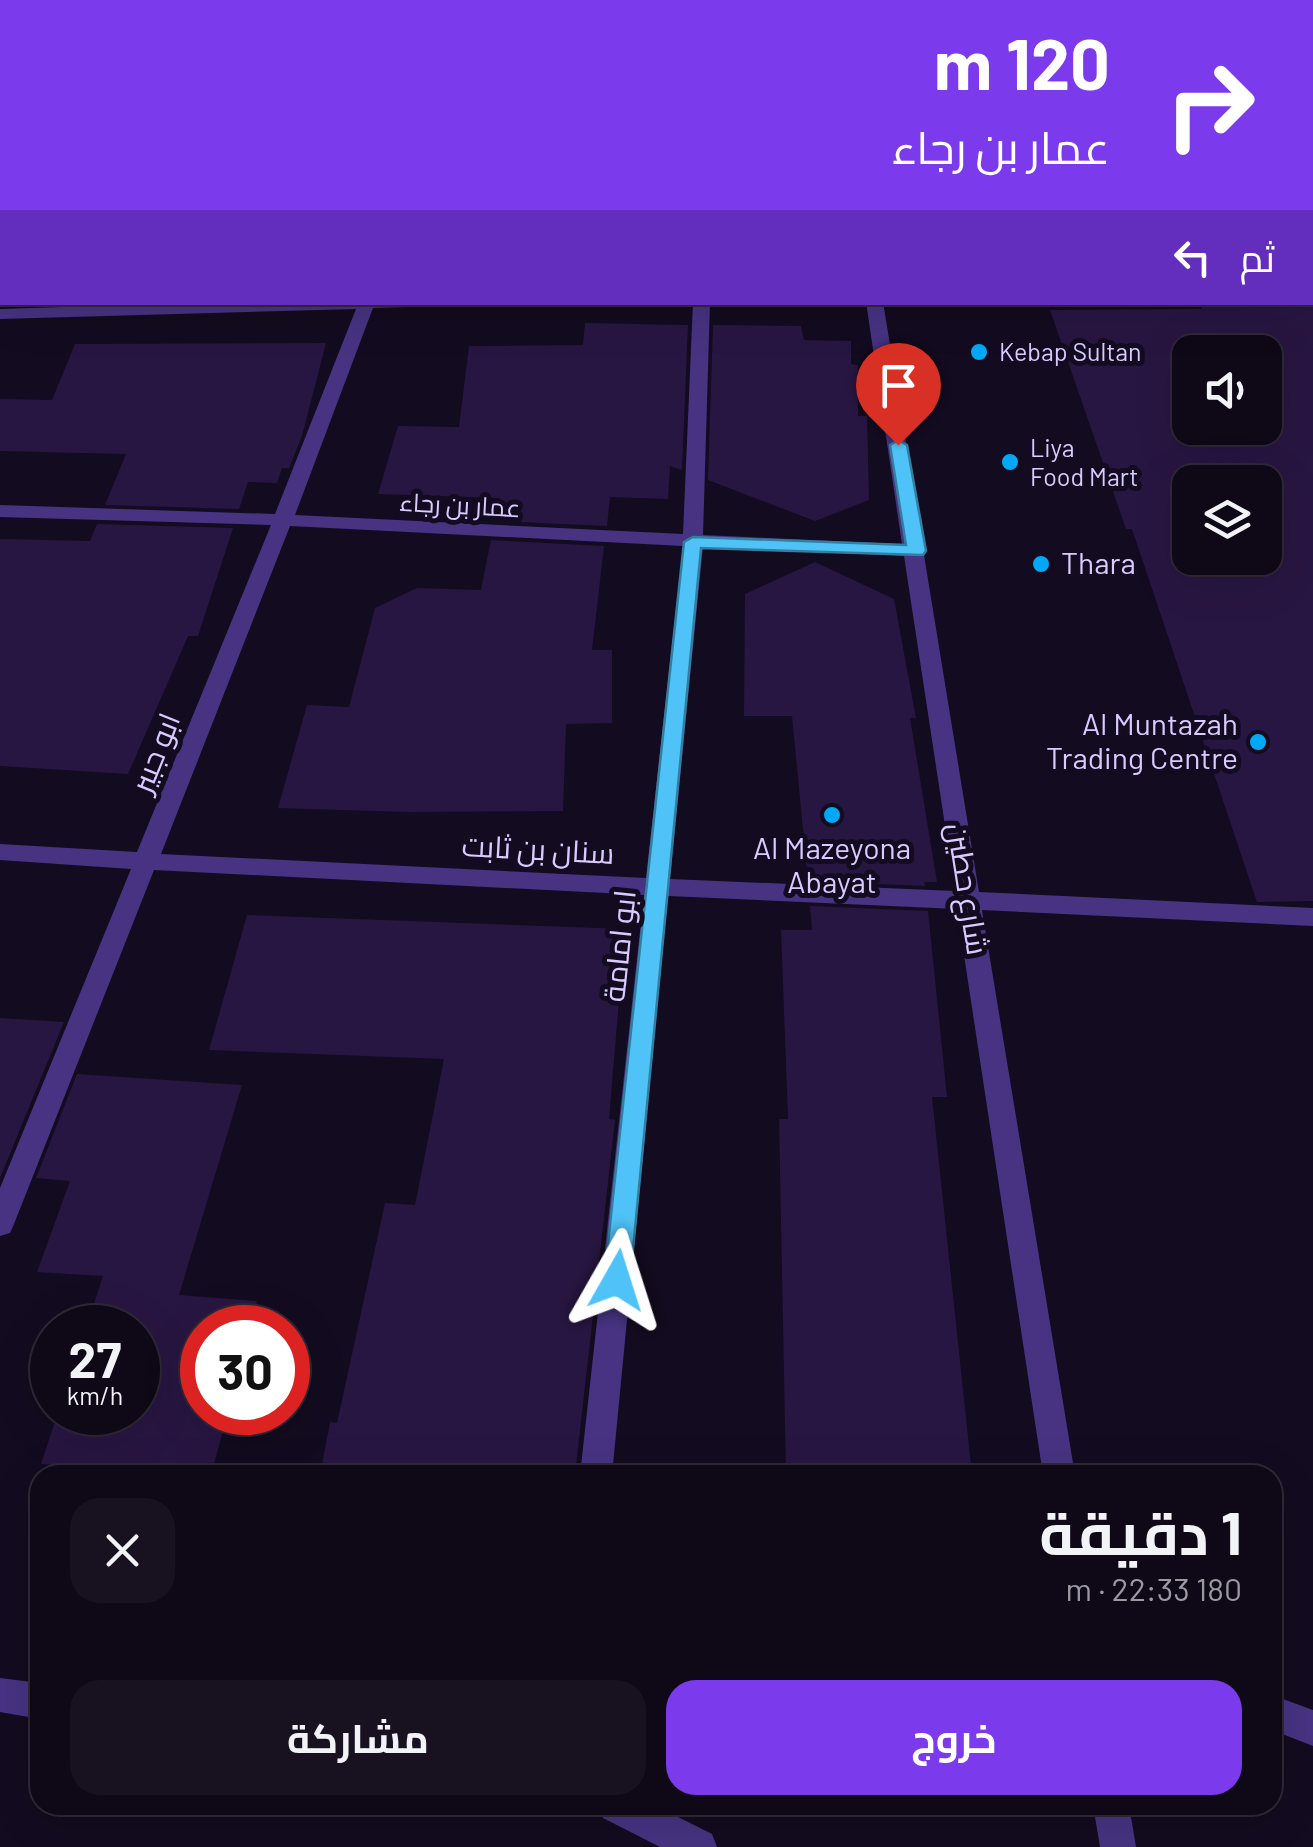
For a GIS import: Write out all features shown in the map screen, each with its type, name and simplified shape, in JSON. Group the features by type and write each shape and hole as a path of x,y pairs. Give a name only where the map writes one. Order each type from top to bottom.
{"street":[{"path":"0,314 329,305"},
{"name":"ابو جبير","path":"0,1224 284,520 366,305"},
{"name":"ابو امامة","path":"597,1465 693,542 702,305"},
{"name":"شارع حطين","path":"875,305 1057,1465"},
{"name":"عمار بن رجاء","path":"0,511 284,520 916,551"},
{"name":"سنان بن ثابت","path":"0,852 659,889 968,899 1313,918"},
{"path":"0,1695 30,1700"},
{"path":"1282,1716 1313,1728"},
{"path":"636,1815 698,1847"},
{"path":"1113,1815 1118,1847"}],"building":[{"path":"1313,305 1313,901 1257,902 1132,529 1126,529 1050,310"},
{"path":"585,323 688,325 682,470 670,466 668,499 610,497 607,526 495,521 500,498 378,494 398,426 459,427 469,346 583,345"},
{"path":"713,325 801,326 804,340 851,341 851,364 858,365 858,416 867,416 869,500 815,521 708,480"},
{"path":"326,343 302,436 289,468 282,468 277,483 248,482 239,509 105,505 126,454 0,451 0,399 52,400 75,344"},
{"path":"97,524 233,528 198,636 188,636 128,774 0,766 0,539 90,541"},
{"path":"491,540 604,546 592,650 612,650 612,723 566,724 563,811 278,808 307,705 349,707 375,608 417,588 481,590"},
{"path":"815,562 894,599 916,718 910,718 937,882 924,882 925,886 808,881 792,716 744,716 745,594"},
{"path":"810,906 928,911 947,1097 932,1097 971,1465 786,1465 779,1119 788,1119 781,930 812,930"},
{"path":"247,915 625,929 609,1119 615,1120 576,1465 322,1465 330,1422 337,1423 385,1203 415,1205 444,1059 209,1050"},
{"path":"0,1018 64,1022 0,1178"},
{"path":"77,1074 242,1085 179,1295 257,1301 256,1305 180,1305 180,1435 222,1435 214,1465 41,1464 50,1435 160,1435 160,1305 94,1305 103,1276 37,1272 70,1181 36,1178"}],"place":[{"name":"Kebap Sultan","path":"979,352"},
{"name":"Liya Food Mart","path":"1010,462"},
{"name":"Thara","path":"1041,564"},
{"name":"Al Muntazah Trading Centre","path":"1258,742"},
{"name":"Al Mazeyona Abayat","path":"832,815"}],"route":[{"path":"617,1280 693,542 916,551 898,445"}]}
